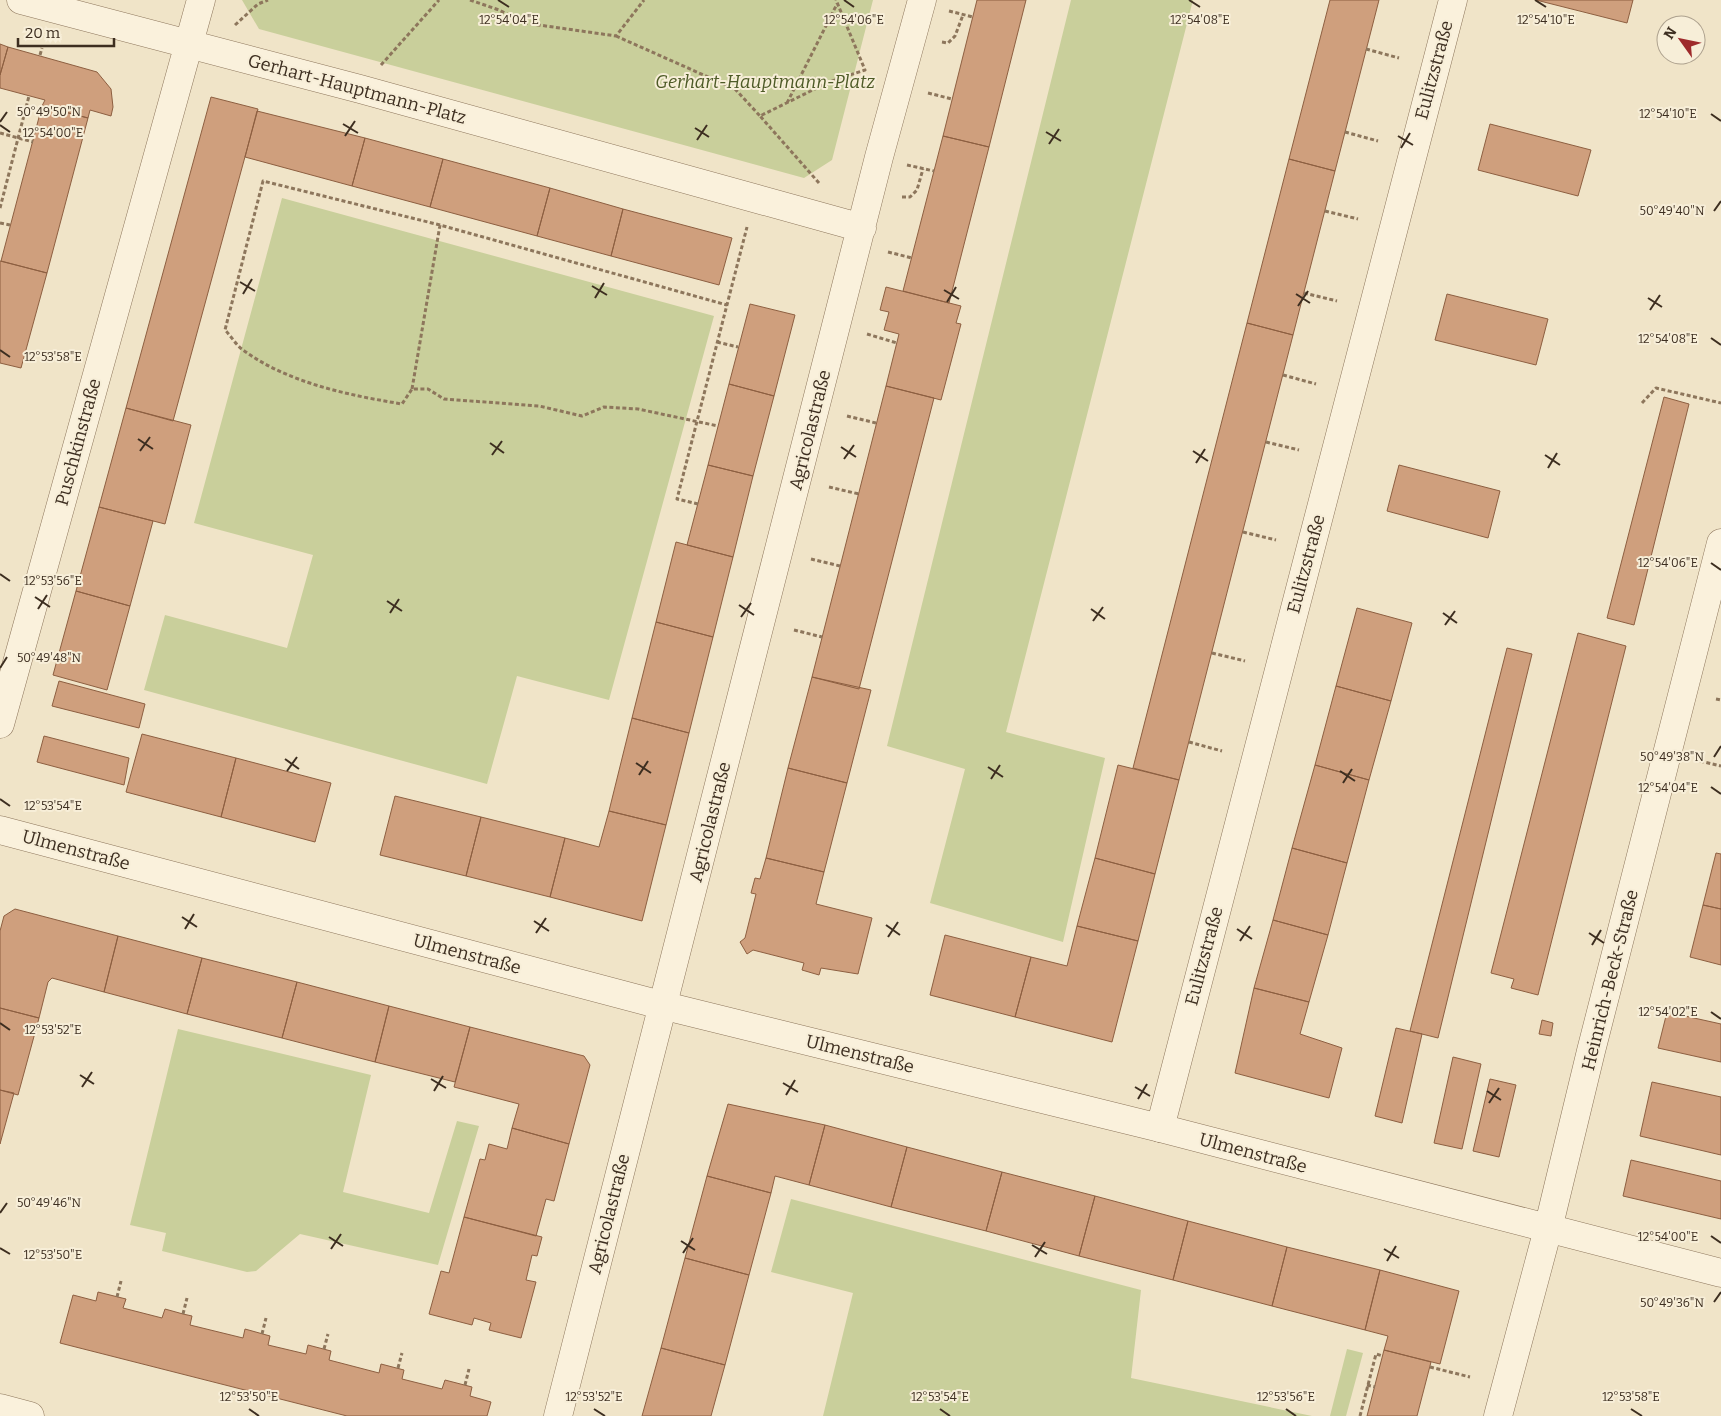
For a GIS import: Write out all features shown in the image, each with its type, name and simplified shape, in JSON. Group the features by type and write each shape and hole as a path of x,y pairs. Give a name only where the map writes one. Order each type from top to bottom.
{"street":[{"name":"Gerhart-Hauptmann-Platz","path":"21,0 360,89 862,228"},
{"path":"189,44 200,0"},
{"path":"862,228 922,0"},
{"name":"Eulitzstraße","path":"1160,1128 1453,0"},
{"name":"Puschkinstraße","path":"0,724 189,44"},
{"name":"Agricolastraße","path":"558,1416 661,1005 862,228"},
{"name":"Heinrich-Beck-Straße","path":"1498,1416 1548,1230 1591,1051 1721,543"},
{"name":"Ulmenstraße","path":"0,830 661,1005 1160,1128 1548,1230 1721,1273"},
{"path":"0,1408 30,1416"}],"path":[{"path":"233,27 258,4 268,0"},
{"path":"360,89 439,0"},
{"path":"470,0 499,10 526,23 616,36 735,89 821,186"},
{"path":"616,36 644,0"},
{"path":"760,116 828,82 865,70 837,2"},
{"path":"787,103 837,2"},
{"path":"957,13 973,17"},
{"path":"941,41 948,43 955,36 963,15"},
{"path":"40,56 42,48"},
{"path":"1366,49 1399,58"},
{"path":"928,93 952,99"},
{"path":"0,208 29,96"},
{"path":"1345,132 1378,140"},
{"path":"0,133 33,142"},
{"path":"909,165 934,171"},
{"path":"902,197 910,197 917,190 923,169"},
{"path":"440,225 412,390 402,404 355,397 282,372 241,349 225,330 263,181 440,225 727,305"},
{"path":"698,504 677,499 755,198"},
{"path":"1325,211 1358,219"},
{"path":"0,223 10,226"},
{"path":"888,252 912,258"},
{"path":"1304,293 1337,301"},
{"path":"867,334 897,343"},
{"path":"717,342 738,347"},
{"path":"1283,375 1316,384"},
{"path":"412,390 428,388 444,399 539,406 582,416 604,406 638,409 697,420 718,426"},
{"path":"1642,403 1656,388 1721,403"},
{"path":"847,416 876,423"},
{"path":"1266,442 1299,450"},
{"path":"829,487 859,494"},
{"path":"1243,532 1276,540"},
{"path":"812,559 840,566"},
{"path":"794,630 822,637"},
{"path":"1212,653 1245,662"},
{"path":"1716,699 1721,700"},
{"path":"1189,742 1222,750"},
{"path":"1700,761 1721,766"},
{"path":"117,1297 121,1281"},
{"path":"183,1314 187,1298"},
{"path":"262,1334 266,1318"},
{"path":"324,1349 328,1334"},
{"path":"398,1368 402,1353"},
{"path":"1360,1416 1376,1354 1383,1356"},
{"path":"1430,1367 1470,1377"},
{"path":"464,1385 469,1370"},
{"path":"1368,1385 1375,1387"}],"green space":[{"name":"Gerhart-Hauptmann-Platz","path":"242,0 873,0 832,160 804,178 259,29"},
{"path":"1071,0 1193,0 1006,732 1105,758 1063,942 930,903 965,769 887,746"},
{"path":"282,198 714,316 609,700 517,676 487,784 144,690 165,615 287,648 313,555 194,523"},
{"path":"178,1029 371,1075 343,1192 429,1213 457,1121 479,1126 438,1265 300,1234 256,1271 247,1272 162,1251 166,1233 130,1225"},
{"path":"791,1199 1141,1290 1131,1378 1312,1416 823,1416 853,1293 771,1272"},
{"path":"1347,1349 1363,1353 1346,1416 1330,1416"}],"building":[{"path":"977,0 1026,0 989,147 943,136"},
{"path":"1330,0 1379,0 1335,171 1289,159"},
{"path":"1536,0 1633,0 1627,23"},
{"path":"0,44 8,47 0,75"},
{"path":"8,47 97,72 111,89 113,107 111,116 90,110 88,118 42,106 45,100 0,88 0,75"},
{"path":"211,97 258,109 173,421 126,408"},
{"path":"42,106 88,118 47,273 1,261"},
{"path":"257,111 365,138 352,186 245,157"},
{"path":"1490,124 1591,150 1578,196 1478,170"},
{"path":"943,136 989,147 949,303 903,291"},
{"path":"365,138 443,159 430,207 352,186"},
{"path":"443,159 550,188 537,236 430,207"},
{"path":"1289,159 1335,171 1293,335 1247,323"},
{"path":"550,188 623,209 611,256 537,236"},
{"path":"623,209 732,238 719,285 611,256"},
{"path":"0,261 47,273 21,368 0,363"},
{"path":"886,287 961,306 956,323 961,324 941,400 886,386 899,334 884,330 889,312 880,310"},
{"path":"1447,294 1548,319 1536,365 1435,340"},
{"path":"750,304 795,315 774,396 729,384"},
{"path":"1247,323 1293,335 1179,780 1133,768"},
{"path":"729,384 774,396 753,476 708,465"},
{"path":"886,386 934,398 859,689 812,677"},
{"path":"1664,397 1689,404 1634,625 1607,618"},
{"path":"126,408 191,425 165,524 99,507"},
{"path":"708,465 753,476 733,557 687,545"},
{"path":"1399,465 1500,491 1488,538 1387,511"},
{"path":"99,507 153,521 130,606 76,591"},
{"path":"676,542 733,557 713,637 656,622"},
{"path":"76,591 130,606 107,690 53,675"},
{"path":"1357,608 1412,623 1391,701 1336,686"},
{"path":"656,622 713,637 689,733 632,718"},
{"path":"1578,633 1626,646 1538,995 1511,988 1514,979 1491,973"},
{"path":"1507,648 1532,654 1438,1038 1410,1031"},
{"path":"812,677 871,690 847,783 788,768"},
{"path":"59,681 145,704 139,728 52,706"},
{"path":"1336,686 1391,701 1369,780 1315,765"},
{"path":"632,718 689,733 666,825 609,811"},
{"path":"142,734 236,758 221,817 126,792"},
{"path":"44,736 129,758 124,785 37,762"},
{"path":"236,758 331,783 315,842 221,817"},
{"path":"1118,765 1179,780 1155,874 1095,858"},
{"path":"1315,765 1369,780 1347,863 1292,848"},
{"path":"788,768 847,783 824,872 766,858"},
{"path":"395,796 481,817 466,876 380,855"},
{"path":"609,811 666,825 642,921 550,897 565,838 599,847"},
{"path":"481,817 565,838 550,897 466,876"},
{"path":"1292,848 1347,863 1328,935 1273,920"},
{"path":"1716,853 1721,854 1721,909 1703,905"},
{"path":"766,858 824,872 816,904 872,918 858,974 821,968 819,975 802,970 804,963 753,950 747,954 740,942 745,938 756,894 751,893 755,878 760,879"},
{"path":"1095,858 1155,874 1138,941 1077,926"},
{"path":"1703,905 1721,909 1721,965 1690,957"},
{"path":"15,909 118,936 104,992 52,978 48,982 39,1018 0,1008 0,931 4,916"},
{"path":"1273,920 1328,935 1309,1002 1254,988"},
{"path":"1077,926 1138,941 1112,1042 1015,1017 1031,957 1067,966"},
{"path":"945,935 1031,957 1015,1017 930,995"},
{"path":"118,936 202,958 187,1014 104,992"},
{"path":"202,958 297,982 282,1038 187,1014"},
{"path":"297,982 389,1006 375,1062 282,1038"},
{"path":"1254,988 1309,1002 1300,1034 1342,1048 1329,1098 1235,1073"},
{"path":"389,1006 470,1027 455,1082 375,1062"},
{"path":"0,1008 39,1018 18,1095 0,1090"},
{"path":"1667,1012 1721,1024 1721,1062 1658,1048"},
{"path":"1542,1020 1553,1023 1551,1036 1539,1034"},
{"path":"470,1027 584,1056 590,1065 569,1144 512,1128 519,1104 454,1087"},
{"path":"1396,1028 1422,1034 1402,1123 1375,1116"},
{"path":"1453,1057 1481,1064 1462,1149 1434,1143"},
{"path":"1490,1079 1516,1085 1499,1157 1473,1151"},
{"path":"1652,1082 1721,1097 1721,1155 1640,1136"},
{"path":"0,1090 14,1093 0,1144"},
{"path":"728,1104 825,1125 809,1185 775,1176 771,1193 707,1176"},
{"path":"825,1125 907,1147 891,1207 809,1185"},
{"path":"512,1128 569,1144 554,1201 546,1199 536,1236 464,1217 480,1159 485,1160 489,1144 507,1149"},
{"path":"907,1147 1002,1172 986,1231 891,1207"},
{"path":"1631,1160 1721,1181 1721,1219 1623,1196"},
{"path":"1002,1172 1095,1196 1079,1256 986,1231"},
{"path":"707,1176 771,1193 749,1275 685,1258"},
{"path":"1095,1196 1188,1221 1173,1280 1079,1256"},
{"path":"464,1217 542,1237 537,1256 532,1255 526,1280 536,1282 521,1338 489,1330 491,1323 474,1318 472,1325 429,1314 441,1271 449,1273"},
{"path":"1188,1221 1287,1247 1272,1306 1173,1280"},
{"path":"1287,1247 1380,1270 1365,1330 1272,1306"},
{"path":"685,1258 749,1275 725,1365 661,1348"},
{"path":"1380,1270 1459,1291 1440,1364 1384,1350 1388,1336 1365,1330"},
{"path":"98,1292 126,1299 123,1308 162,1318 165,1309 192,1316 190,1325 243,1338 245,1329 270,1336 268,1345 306,1354 308,1345 331,1351 329,1360 379,1373 381,1364 404,1370 402,1379 442,1389 445,1380 472,1387 470,1396 491,1402 487,1416 347,1416 60,1343 73,1295 96,1301"},
{"path":"661,1348 725,1365 711,1416 642,1416"},
{"path":"1384,1350 1431,1362 1417,1416 1367,1416"}]}
